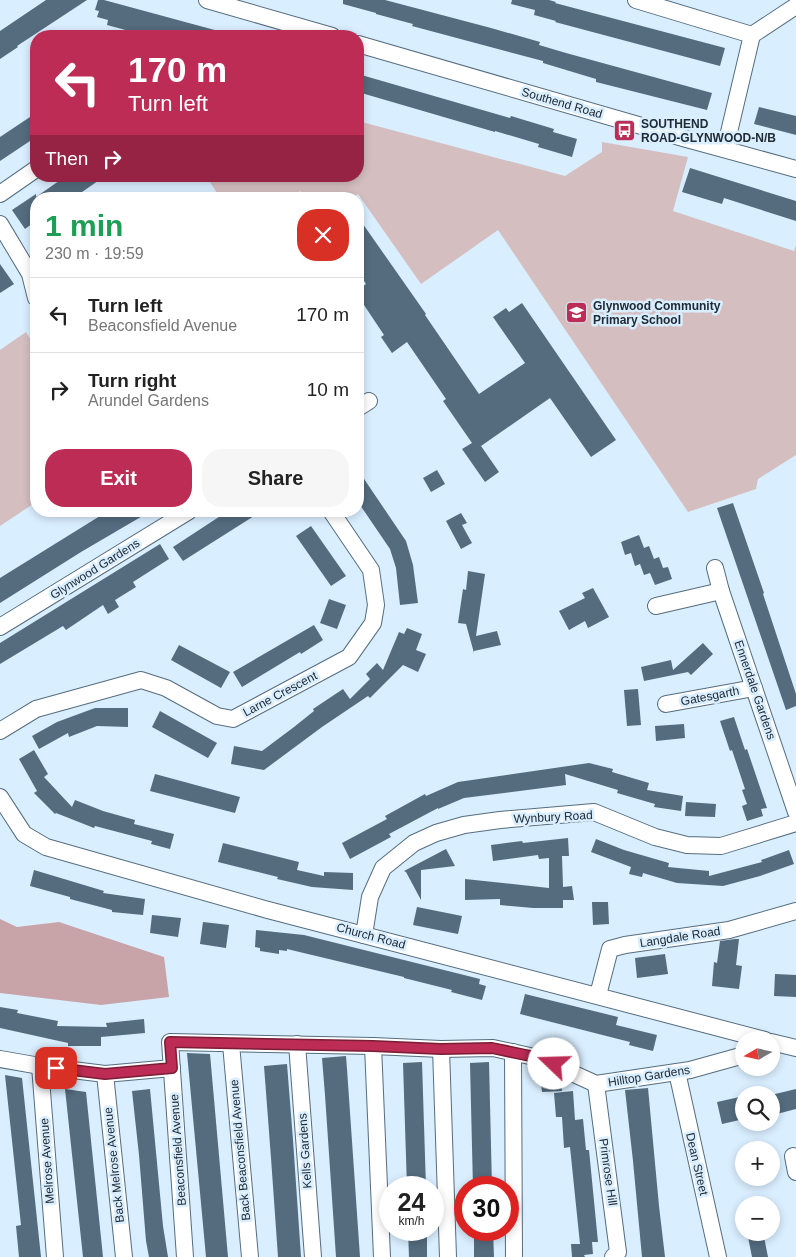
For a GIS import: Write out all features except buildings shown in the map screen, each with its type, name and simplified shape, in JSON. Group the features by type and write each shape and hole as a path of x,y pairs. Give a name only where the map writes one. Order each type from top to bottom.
{"street":[{"path":"207,0 311,30"},
{"path":"636,0 752,35"},
{"path":"725,149 752,35 796,6"},
{"name":"Southend Road","path":"364,46 796,169"},
{"path":"0,194 30,173"},
{"path":"0,224 5,242 30,274"},
{"name":"Glynwood Gardens","path":"0,627 166,517"},
{"name":"Larne Crescent","path":"0,731 36,709 141,680 166,688 217,716 233,719 349,657 373,624 376,605 371,570 335,517"},
{"name":"Ennerdale Gardens","path":"715,568 721,591 796,812"},
{"path":"656,606 721,591"},
{"name":"Gatesgarth","path":"666,704 754,688"},
{"name":"Church Road","path":"0,797 24,834 46,847 268,910 735,1032"},
{"name":"Wynbury Road","path":"364,935 370,897 383,868 414,843 436,833 464,825 594,812 655,837 688,845 721,846 796,823"},
{"name":"Langdale Road","path":"598,996 610,949 625,945 729,930 796,911"},
{"name":"Hilltop Gardens","path":"170,1042 441,1049 492,1048 540,1058 596,1084 677,1072 735,1057"},
{"name":"Beaconsfield Avenue","path":"170,1042 185,1257"},
{"name":"Back Beaconsfield Avenue","path":"231,1044 250,1257"},
{"name":"Kells Gardens","path":"297,1044 313,1257"},
{"path":"373,1046 382,1257"},
{"path":"441,1049 448,1257"},
{"path":"514,1052 514,1257"},
{"path":"0,1059 105,1074 172,1068"},
{"name":"Melrose Avenue","path":"40,1066 55,1257"},
{"name":"Dean Street","path":"677,1072 718,1257"},
{"name":"Back Melrose Avenue","path":"105,1074 124,1257"},
{"name":"Primrose Hill","path":"596,1084 618,1252 613,1257"}],"shaded area":[{"path":"364,123 565,176 602,152 602,142 688,157 673,211 794,251 796,245 796,455 758,479 756,489 688,512 498,230 421,284 364,203 364,192 216,192 210,182 364,182"},
{"path":"26,332 30,338 30,506 0,526 0,350"},
{"path":"0,919 17,927 59,922 164,957 169,997 101,1005 0,993"}],"place":[{"name":"SOUTHEND ROAD-GLYNWOOD-N/B","path":"625,131"},
{"name":"Glynwood Community Primary School","path":"577,313"}],"route":[{"path":"56,1068 105,1074 172,1068 170,1042 441,1049 492,1048 540,1058 554,1064"}]}
